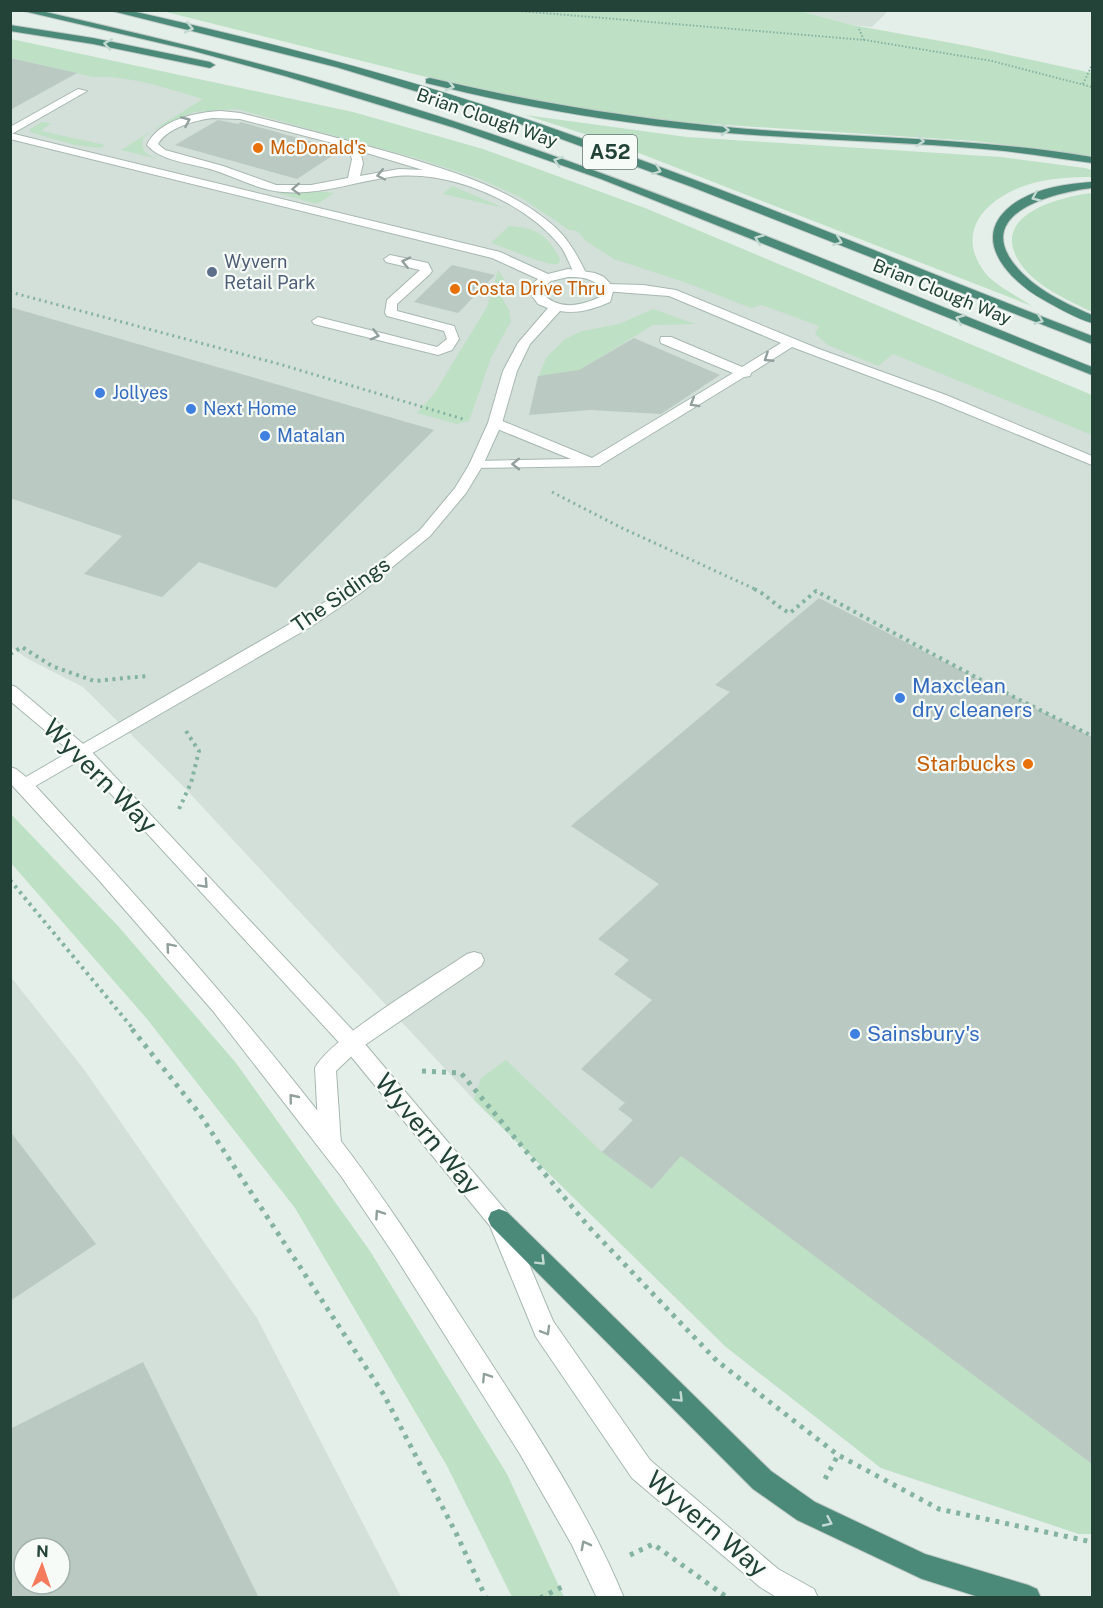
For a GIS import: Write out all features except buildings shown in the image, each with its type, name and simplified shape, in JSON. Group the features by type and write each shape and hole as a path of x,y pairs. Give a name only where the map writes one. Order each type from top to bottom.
{"highway":[{"name":"Brian Clough Way","path":"22,10 192,48 391,104 459,126 605,177 1092,371"},
{"name":"Brian Clough Way","path":"112,10 290,52 562,134 1092,340"},
{"path":"10,28 115,45 391,104"},
{"path":"290,52 547,107 614,117 704,128 1018,149 1092,160"},
{"path":"1092,185 1036,195 1018,206 1006,215 999,229 998,243 1004,258 1021,278 1051,298 1092,319"},
{"path":"499,1220 762,1480 806,1511 922,1566 1028,1598"}],"street":[{"path":"10,134 81,91"},
{"path":"451,176 399,172 354,182 299,189 271,188 251,183 228,171 161,152 152,146 154,138 187,120 221,114 240,116 352,145 451,176 485,189 543,222 563,239 577,261 580,273"},
{"path":"10,134 496,255 546,278"},
{"path":"352,145 359,157 354,182"},
{"path":"318,321 438,351 447,347 453,339 450,329 392,313 391,303 426,271 424,266 390,259"},
{"path":"608,288 606,299 590,308 579,309 556,308 539,300 535,294 538,283 562,273 580,273 599,279 608,288 672,293 792,342 941,398 1092,461"},
{"name":"The Sidings","path":"18,779 83,753 306,622 356,589 425,533 461,490 476,465 495,423 516,356 531,332 556,308"},
{"path":"666,340 745,373"},
{"path":"476,465 594,463 745,373 792,342"},
{"path":"495,423 594,463"},
{"name":"Wyvern Way","path":"10,691 83,753 352,1042 499,1220 544,1329 641,1470 769,1578 805,1598"},
{"path":"18,779 117,885 192,972 330,1144 429,1288 539,1460 599,1570 610,1598"},
{"path":"330,1144 325,1068 352,1042 474,960"}],"path":[{"path":"508,10 865,40 992,62 1092,87"},
{"path":"859,28 865,40"},
{"path":"1083,84 1092,65"},
{"path":"10,292 268,361 469,421"},
{"path":"547,490 622,528 766,594 781,609 790,614 816,591 996,688 1092,736"},
{"path":"10,654 22,647"},
{"path":"10,880 79,961 205,1123 384,1395 457,1535 486,1598"},
{"path":"373,1068 461,1073 589,1227 717,1361 838,1455 939,1509 1092,1542"}],"shaded area":[{"path":"800,11 888,11 872,27 852,25"},
{"name":"Wyvern Retail Park","path":"10,54 143,81 397,146 1092,416 1092,1534 1079,1534 881,1468 726,1347 474,1100 184,787 83,687 28,659 11,647"},
{"path":"10,976 83,1068 257,1318 401,1597 11,1597"}],"green space":[{"path":"162,11 800,11 852,25 968,46 1092,73 1092,156 974,141 695,123 584,111 482,91"},
{"path":"11,39 353,112 483,149 645,208 1092,395 1092,435 893,354 878,366 828,345 815,334 819,326 762,305 751,308 687,283 614,259 586,241 577,231 569,230 520,197 480,179 423,160 237,109 194,112 153,130 203,99 134,80 93,77 11,58"},
{"path":"525,115 687,137 1001,157 1085,168 1092,170 1092,177 1051,180 1021,187 992,204 982,215 975,228 973,242 976,257 986,274 1001,287 1032,306 613,143"},
{"path":"42,122 51,123 41,131 105,145 100,148 74,145 30,132 30,129"},
{"path":"150,132 143,138 143,149 147,154 158,159 121,150"},
{"path":"452,186 504,208 443,194"},
{"path":"318,191 334,193 317,204 277,193"},
{"path":"1092,193 1092,312 1043,286 1027,272 1020,263 1013,246 1013,232 1020,221 1046,204"},
{"path":"509,226 526,228 540,234 551,244 560,259 558,264 535,260 491,243"},
{"path":"498,270 504,279 503,300 509,310 511,321 491,358 469,421 457,424 417,413 434,394 487,307"},
{"path":"653,309 695,324 653,325 573,374 571,372 539,376 546,358 565,339 582,331 619,324"},
{"path":"11,814 119,927 236,1063 370,1251 507,1474 564,1597 512,1597 447,1466 295,1208 147,1019 11,863"},
{"path":"506,1060 602,1152 652,1189 681,1156 1092,1464 1092,1534 1079,1534 881,1468 726,1347 474,1100 481,1078"}],"place":[{"name":"McDonald's","path":"258,148"},
{"name":"Wyvern Retail Park","path":"212,272"},
{"name":"Costa Drive Thru","path":"455,289"},
{"name":"Jollyes","path":"100,393"},
{"name":"Next Home","path":"191,409"},
{"name":"Matalan","path":"265,436"},
{"name":"Maxclean dry cleaners","path":"900,698"},
{"name":"Starbucks","path":"1028,764"},
{"name":"Sainsbury's","path":"855,1034"}]}
